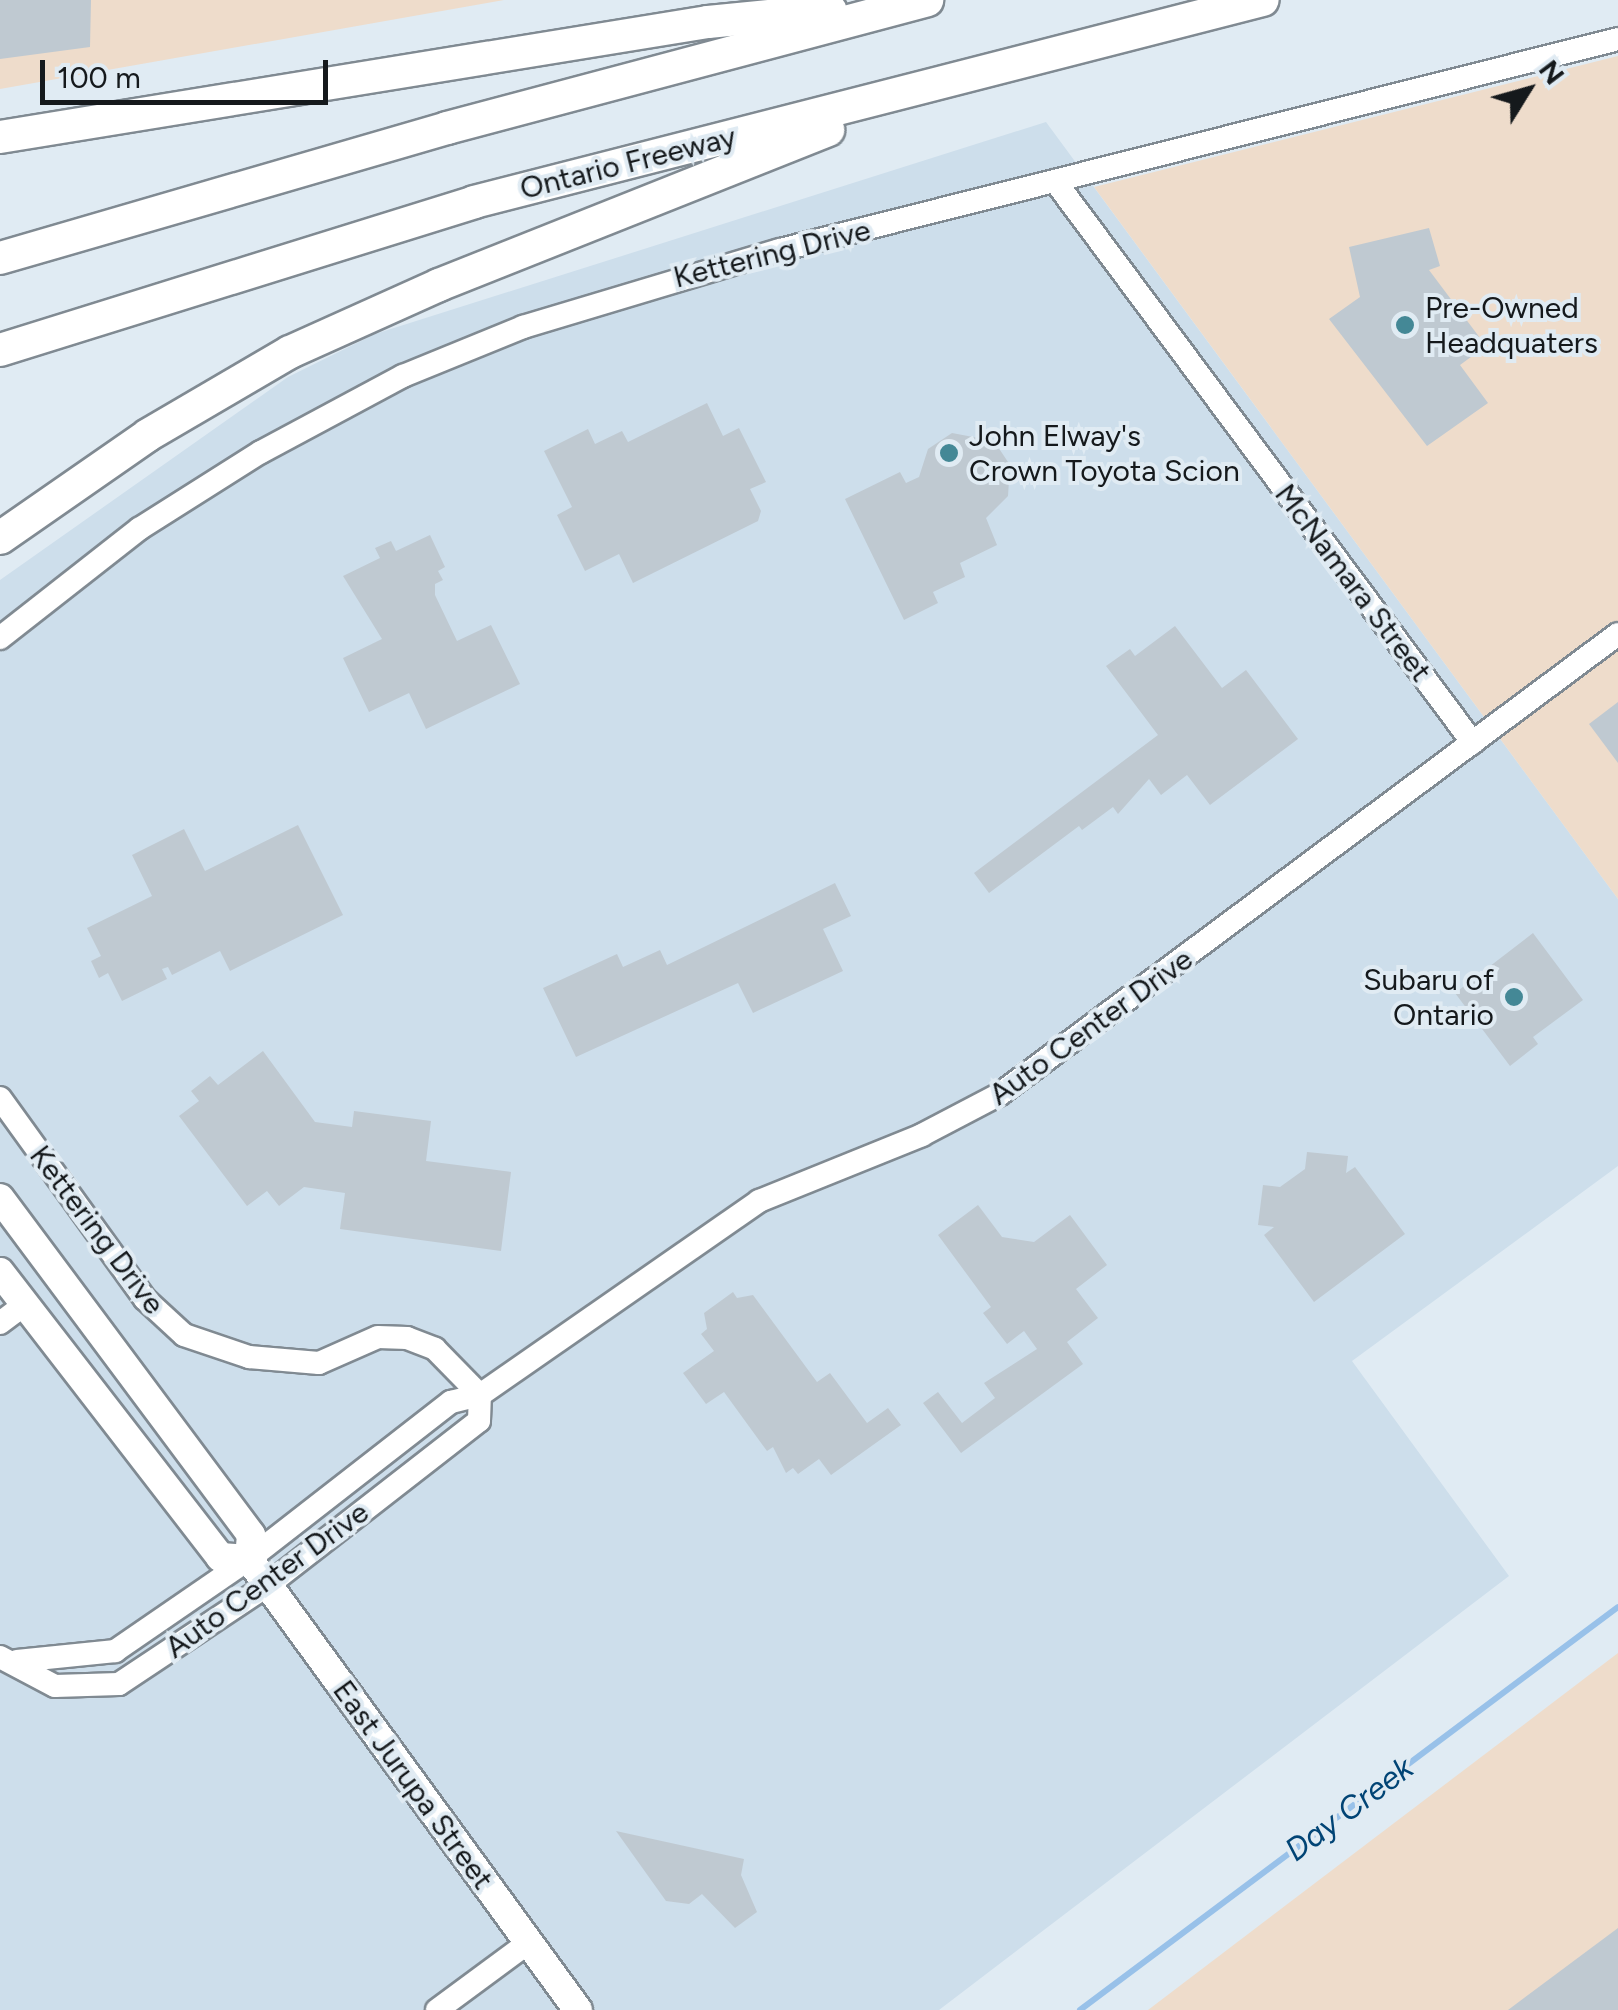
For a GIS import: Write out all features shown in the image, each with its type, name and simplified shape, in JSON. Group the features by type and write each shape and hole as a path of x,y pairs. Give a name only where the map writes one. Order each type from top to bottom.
{"highway":[{"path":"0,136 708,22 926,0"},
{"path":"0,258 447,128 926,0"},
{"name":"Ontario Freeway","path":"0,350 474,202 1263,0"},
{"path":"0,538 216,392 367,316 944,83"}],"main road":[{"name":"East Jurupa Street","path":"0,1198 251,1535 249,1559 578,2010"},
{"name":"East Jurupa Street","path":"0,1272 220,1557 249,1559"}],"street":[{"name":"Kettering Drive","path":"0,638 198,490 404,376 650,285 1618,40"},
{"name":"McNamara Street","path":"1055,181 1473,743"},
{"name":"Auto Center Drive","path":"9,1659 115,1651 249,1559 451,1402 480,1395 759,1201 922,1135 1039,1069 1618,634"},
{"name":"Kettering Drive","path":"0,1098 145,1298 184,1335 249,1357 319,1362 378,1337 407,1338 435,1349 480,1395"},
{"path":"0,1323 25,1304"},
{"name":"Auto Center Drive","path":"9,1659 54,1686 120,1684 268,1584 479,1421 480,1395"},
{"path":"437,2010 528,1942"}],"shaded area":[{"path":"0,0 504,0 0,89"},
{"path":"1618,56 1618,899 1094,187"},
{"path":"1046,122 1618,899 1618,1166 1352,1361 1509,1576 939,2010 0,2010 0,580 288,377 375,334"},
{"path":"1618,1653 1618,2010 1148,2010"}],"building":[{"path":"0,0 91,0 90,47 0,59"},
{"path":"1429,228 1440,266 1429,270 1486,346 1460,365 1488,403 1427,446 1329,319 1360,297 1349,247"},
{"path":"707,403 723,436 739,428 766,482 750,489 761,511 758,521 633,583 619,554 585,571 557,515 572,507 544,451 588,429 595,444 622,431 628,442"},
{"path":"952,433 994,441 1010,465 1008,496 986,518 997,545 960,563 965,577 933,592 938,603 904,620 845,499 900,472 906,483 919,477 928,449"},
{"path":"430,535 445,567 438,571 443,580 435,584 435,595 457,641 491,625 520,684 426,729 409,693 369,712 343,658 382,639 343,576 380,558 375,548 391,541 396,551"},
{"path":"1175,626 1222,688 1246,670 1298,739 1210,805 1187,775 1161,795 1149,779 1118,814 1113,807 1082,830 1079,826 989,893 974,873 1158,735 1106,666 1130,649 1135,656"},
{"path":"1618,702 1618,763 1589,724"},
{"path":"298,825 343,915 230,971 220,951 172,975 168,967 162,969 167,979 122,1001 108,973 99,978 91,961 101,956 87,928 152,896 132,855 184,829 205,871"},
{"path":"835,883 851,916 823,929 843,971 753,1013 738,983 576,1057 543,988 617,954 623,967 660,950 667,965"},
{"path":"1533,933 1583,1000 1533,1037 1538,1044 1510,1066 1455,993"},
{"path":"263,1051 315,1122 352,1127 354,1111 431,1121 426,1161 511,1172 501,1251 340,1229 345,1193 304,1187 279,1206 267,1191 247,1206 179,1116 199,1101 191,1091 210,1076 218,1085"},
{"path":"1307,1152 1348,1156 1346,1173 1355,1167 1405,1234 1314,1302 1264,1235 1274,1227 1258,1225 1263,1185 1280,1187 1305,1169"},
{"path":"978,1205 1002,1237 1034,1242 1070,1215 1107,1265 1076,1289 1098,1318 1067,1342 1083,1364 961,1453 923,1403 938,1392 962,1423 995,1398 984,1383 1037,1349 1024,1331 1007,1344 983,1313 991,1307 938,1235"},
{"path":"733,1292 737,1298 753,1295 817,1382 830,1373 867,1423 888,1408 901,1425 831,1475 819,1459 798,1474 793,1468 786,1473 773,1447 767,1451 724,1392 706,1404 683,1373 714,1351 701,1334 707,1329 704,1313"},
{"path":"616,1831 744,1859 741,1875 757,1912 735,1928 702,1894 689,1904 666,1901"},
{"path":"1618,1928 1618,2010 1508,2010"}],"waterway":[{"name":"Day Creek","path":"1080,2010 1618,1607"}],"place":[{"name":"Pre-Owned Headquaters","path":"1405,325"},
{"name":"John Elway's Crown Toyota Scion","path":"949,453"},
{"name":"Subaru of Ontario","path":"1514,997"}]}
